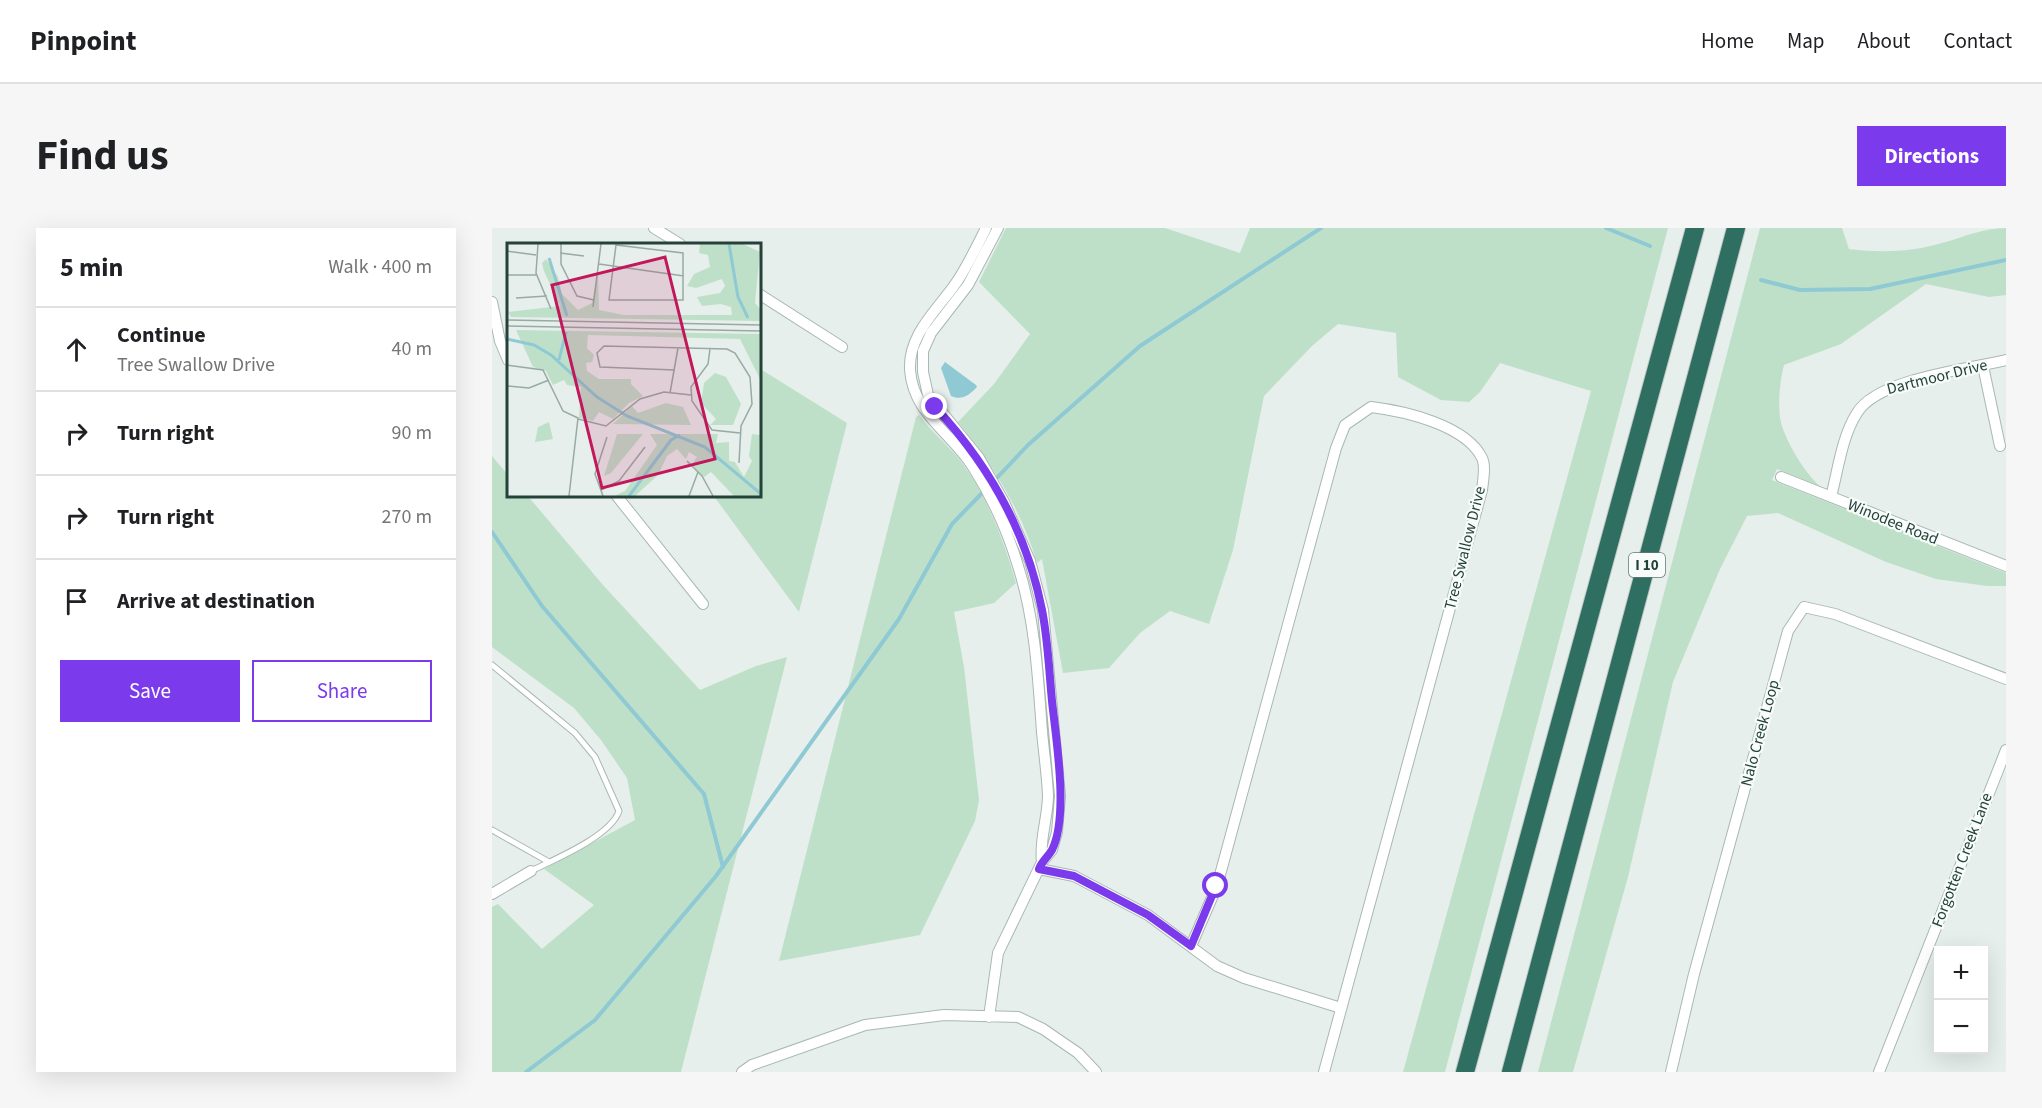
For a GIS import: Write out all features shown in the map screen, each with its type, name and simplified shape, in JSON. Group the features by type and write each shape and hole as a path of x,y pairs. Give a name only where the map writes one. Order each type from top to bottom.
{"highway":[{"name":"I 10","path":"1465,1072 1695,228"},
{"name":"I 10","path":"1511,1072 1736,228"}],"street":[{"path":"654,228 678,243"},
{"path":"950,302 986,228"},
{"path":"989,1017 998,953 1040,866 1052,850 1057,832 1059,772 1030,611 1000,506 975,462 922,408 910,370 911,350 917,335 976,273 999,228"},
{"path":"760,295 842,347"},
{"path":"492,302 500,342 507,358"},
{"name":"Dartmoor Drive","path":"1831,496 1852,421 1866,400 1887,388 2006,360"},
{"path":"1983,366 2000,446"},
{"name":"Tree Swallow Drive","path":"1191,946 1216,886 1336,448 1345,425 1371,407 1397,411 1446,428 1470,441 1484,460 1482,490 1324,1072"},
{"name":"Winodee Road","path":"1781,477 2006,566"},
{"path":"617,496 704,604"},
{"name":"Nalo Creek Loop","path":"1671,1072 1694,974 1785,642 1797,614 1804,607 1835,614 2006,679"},
{"path":"1040,866 1048,795 1045,688"},
{"name":"Forgotten Creek Lane","path":"1879,1072 2006,750"},
{"path":"1046,772 1059,772"},
{"path":"1040,866 1074,876 1148,915 1216,966 1244,978 1341,1008"},
{"path":"492,894 531,871"},
{"path":"742,1072 752,1065 865,1025 944,1015 1018,1017 1043,1029 1078,1053 1096,1072"}],"lane":[{"path":"492,665 575,732 595,757 620,810 616,821 575,849 531,871"},
{"path":"492,830 549,862"}],"green space":[{"path":"1006,228 1165,228 1240,253 1250,228 1668,228 1445,1072 1403,1072 1591,391 1500,363 1480,392 1469,402 1441,400 1398,377 1396,333 1338,324 1312,346 1264,396 1233,550 1209,624 1170,611 1140,633 1109,668 1063,673 1042,559 1037,563 1023,524 1004,488 958,422 994,384 1030,334 979,282"},
{"path":"1760,228 1842,228 1849,249 1884,251 1919,248 1981,231 2006,228 2006,295 1989,297 1926,284 1841,344 1784,365 1779,397 1782,425 1795,454 1820,486 1777,469 1772,480 2006,573 2006,586 1987,586 1936,579 1886,562 1778,513 1747,516 1720,569 1673,682 1628,877 1573,1072 1538,1072"},
{"path":"760,369 847,423 799,612 714,496 760,496"},
{"path":"919,415 960,460 974,480 995,523 1016,583 994,603 954,612 964,667 979,800 975,821 920,935 779,961 916,417"},
{"path":"492,456 507,474 507,496 528,496 603,585 700,690 756,666 787,657 681,1072 492,1072 492,907 498,904 542,949 594,905 544,869 635,820 627,778 601,740 574,708 492,647"}],"water":[{"path":"945,362 977,387 965,396 959,398 951,396 941,368"}],"waterway":[{"path":"993,482 1028,445 1140,346 1321,228"},
{"path":"1606,228 1650,246"},
{"path":"1761,280 1800,290 1870,289 2006,260"},
{"path":"526,1072 595,1020 716,876 899,619 952,524 986,489"},
{"path":"492,532 542,606 704,794 723,867"}],"route":[{"path":"935,407 979,458 1004,502 1030,561 1042,610 1048,651 1060,796 1057,832 1052,850 1041,862 1039,869 1074,876 1148,915 1191,946 1216,886"}]}
